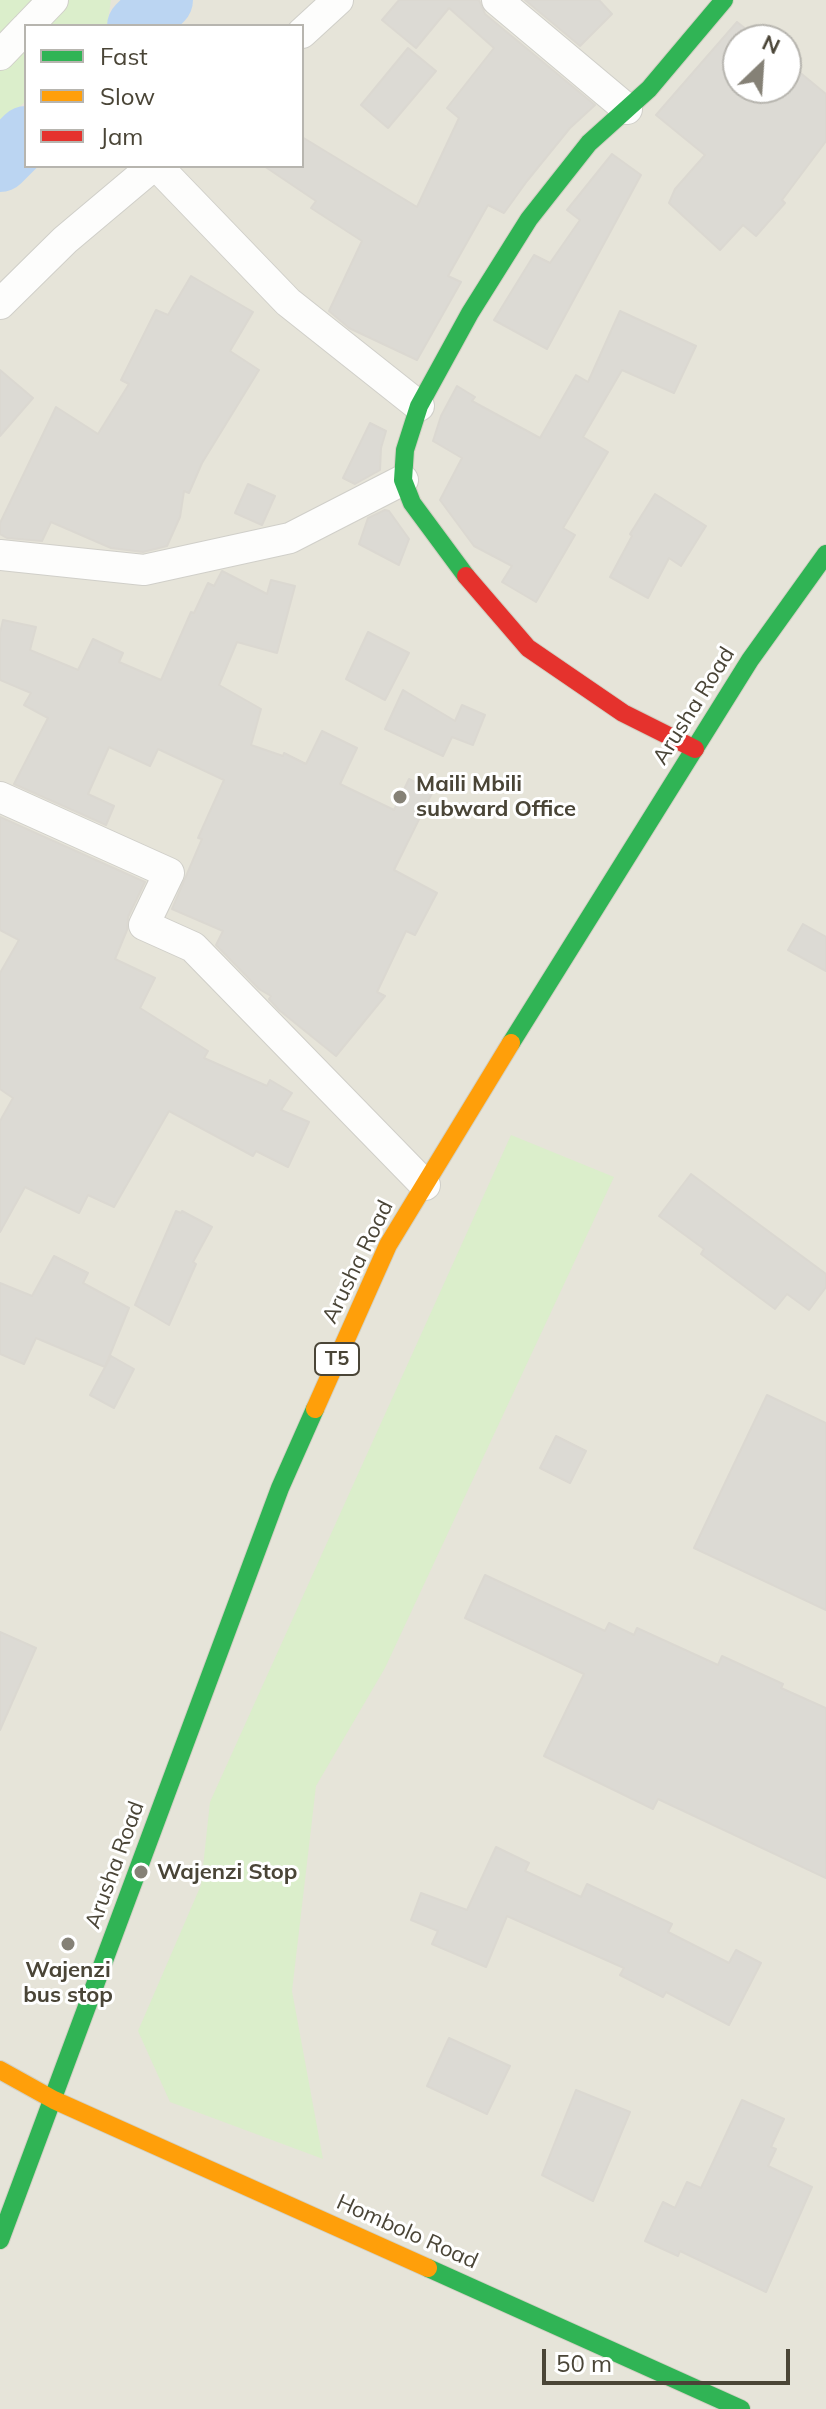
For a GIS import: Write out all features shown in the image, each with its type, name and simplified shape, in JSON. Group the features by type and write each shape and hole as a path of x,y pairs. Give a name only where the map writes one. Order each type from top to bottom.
{"main road":[{"path":"695,749 623,713 528,648 480,594 440,541 412,503 403,480 405,450 419,406 470,313 529,219 589,143 649,89 724,0"},
{"name":"Arusha Road","path":"0,2240 280,1488 388,1245 750,660 826,554"},
{"name":"Hombolo Road","path":"0,2070 54,2100 741,2409"}],"street":[{"path":"30,24 53,0"},
{"path":"304,31 338,0"},
{"path":"497,0 627,109"},
{"path":"0,55 24,30"},
{"path":"0,304 65,240 153,168"},
{"path":"157,168 288,302 419,406"},
{"path":"0,555 144,570 290,538 403,480"},
{"path":"0,797 169,873 144,925 193,947 425,1185"}],"shaded area":[{"path":"0,0 826,0 826,2409 0,2409"}],"green space":[{"path":"0,0 111,0 107,24 24,24 24,103 0,124"},
{"path":"511,1135 614,1177 385,1668 316,1786 292,1991 323,2159 170,2102 138,2031 201,1885 210,1802"}],"building":[{"path":"399,0 479,0 485,14 595,105 570,128 504,213 488,205 448,276 461,282 417,360 349,328 329,311 362,241 311,208 316,201 267,168 304,168 304,138 417,207 459,118 447,108 494,48 449,8 416,48 382,20"},
{"path":"525,0 599,0 612,14 580,46"},
{"path":"722,39 722,104 802,104 802,74 826,94 826,141 782,200 785,203 756,236 743,225 720,250 669,203 675,189 705,155 656,115"},
{"path":"408,48 436,71 388,128 361,105"},
{"path":"612,154 641,175 547,349 494,320 534,255 550,263 580,220 567,210"},
{"path":"191,276 253,312 230,351 259,370 202,463 189,493 184,491 180,517 167,546 143,552 111,548 51,522 42,541 7,538 0,534 0,523 56,407 98,434 129,384 121,380 156,310 168,315"},
{"path":"620,311 696,346 674,393 622,370 583,437 608,452 563,528 575,535 536,602 502,582 512,566 474,546 440,500 462,458 433,441 441,416 457,386 475,397 472,401 540,438 576,375 588,382"},
{"path":"0,370 33,398 0,436"},
{"path":"370,423 386,431 380,470 355,484 343,478"},
{"path":"248,484 275,496 262,525 235,513"},
{"path":"655,494 706,526 681,566 669,558 648,598 610,577 632,536 630,534"},
{"path":"389,511 409,539 399,565 359,544 368,518"},
{"path":"222,571 267,594 271,580 295,586 277,653 237,642 219,685 261,709 251,745 283,756 284,753 306,764 322,731 357,748 340,784 394,810 409,779 433,791 394,870 437,893 415,935 406,931 377,992 385,996 336,1056 279,1010 269,999 271,996 259,989 216,945 223,931 172,909 202,839 198,838 224,780 158,749 150,766 109,747 88,794 114,806 106,825 14,784 48,718 24,705 31,693 0,680 3,620 36,627 30,650 78,670 93,639 123,653 119,662 161,680 191,612 194,613 208,583 214,586"},
{"path":"368,632 409,653 385,700 346,679"},
{"path":"403,690 455,721 462,705 485,715 473,745 452,737 443,756 385,729"},
{"path":"0,817 145,882 128,917 127,930 115,959 155,978 140,1008 208,1051 204,1058 267,1086 270,1080 292,1093 281,1110 309,1122 288,1167 256,1151 253,1156 169,1111 114,1207 88,1195 79,1213 25,1187 0,1232 0,1121 13,1098 0,1089 0,973 19,940 0,930"},
{"path":"803,924 826,937 826,971 788,950"},
{"path":"691,1174 826,1274 826,1287 809,1310 787,1294 775,1309 701,1254 704,1249 659,1216"},
{"path":"176,1211 182,1211 212,1227 193,1262 196,1264 169,1325 135,1305"},
{"path":"54,1256 88,1273 83,1283 129,1308 105,1367 36,1338 24,1364 0,1354 0,1283 32,1296"},
{"path":"111,1356 134,1369 114,1408 90,1395"},
{"path":"767,1395 826,1423 826,1610 694,1548"},
{"path":"556,1436 586,1451 570,1483 540,1468"},
{"path":"485,1575 605,1631 609,1623 634,1635 637,1628 718,1665 722,1656 826,1708 826,1878 658,1799 653,1809 544,1756 584,1674 465,1618"},
{"path":"0,1632 36,1648 0,1730"},
{"path":"496,1847 529,1863 525,1871 581,1897 587,1884 672,1924 668,1932 729,1963 736,1950 761,1963 729,2025 666,1992 663,1997 620,1975 624,1968 507,1916 486,1967 432,1944 438,1931 411,1920 421,1893 467,1910"},
{"path":"449,2038 510,2066 487,2114 427,2086"},
{"path":"576,2090 630,2112 593,2201 542,2175"},
{"path":"742,2100 784,2119 771,2147 776,2149 768,2166 812,2187 766,2292 680,2251 678,2256 645,2241 663,2202 675,2208 687,2182 701,2188"}],"waterway":[{"path":"139,24 163,0"},
{"path":"0,162 24,138"}],"traffic: fast":[{"path":"466,576 412,503 403,480 405,450 419,406 470,313 529,219 589,143 649,89 724,0"},
{"path":"511,1043 750,660 826,554"},
{"path":"0,2240 280,1488 315,1409"},
{"path":"428,2268 741,2409"}],"traffic: slow":[{"path":"315,1409 388,1245 511,1043"},
{"path":"0,2070 54,2100 428,2268"}],"traffic: jam":[{"path":"466,576 528,648 623,713 695,749"}],"place":[{"name":"Maili Mbili subward Office","path":"400,797"},
{"name":"Wajenzi Stop","path":"141,1872"},
{"name":"Wajenzi bus stop","path":"68,1944"}]}
